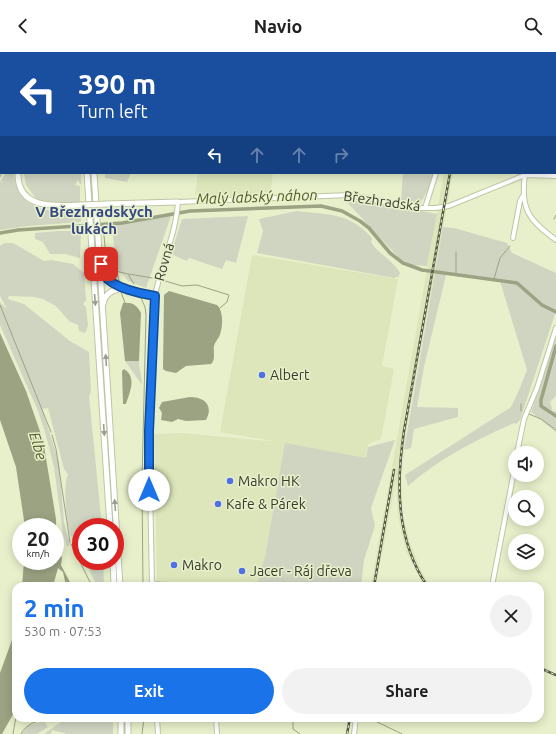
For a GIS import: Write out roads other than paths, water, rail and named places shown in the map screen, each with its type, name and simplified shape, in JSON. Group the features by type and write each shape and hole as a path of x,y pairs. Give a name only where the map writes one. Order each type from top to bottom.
{"main road":[{"path":"18,174 19,182 24,192 32,201 44,205 178,202"},
{"path":"86,174 109,518"},
{"path":"94,174 120,582"},
{"path":"99,249 105,276 121,288 155,296"},
{"path":"104,326 104,298 113,291 121,288"},
{"path":"113,570 114,582"},
{"path":"121,722 121,734"},
{"path":"128,722 128,734"}],"street":[{"path":"425,208 436,174"},
{"path":"525,174 524,194 528,216 556,240"},
{"name":"Březhradská","path":"178,202 349,195 425,208 449,206 525,174 556,176"},
{"path":"513,238 520,201 524,194"},
{"name":"Rovná","path":"152,582 149,431 155,296 159,276 176,216 178,202"},
{"path":"518,446 524,419 537,388 556,328"},
{"path":"493,582 512,482"},
{"path":"158,722 158,734"},
{"path":"216,722 217,734"},
{"path":"354,734 356,722"}],"water":[{"path":"169,291 217,305 221,311 221,329 219,337 214,345 214,358 211,364 186,366 176,373 163,369 164,295"},
{"path":"123,303 134,305 141,313 139,361 125,361 120,313"},
{"name":"Elbe","path":"0,333 26,391 43,440 56,518 24,518 16,467 0,420"},
{"path":"124,369 128,372 131,380 131,389 126,404 123,404 122,371"},
{"path":"190,397 200,398 206,403 209,410 206,420 186,421 178,419 172,422 161,420 162,413 159,408 162,402"},
{"path":"23,570 57,570 54,582 22,582"},
{"path":"60,570 64,570 70,582 65,582 63,572"},
{"path":"12,640 12,716 2,734 0,734 0,673"}],"waterway":[{"name":"Malý labský náhon","path":"0,233 18,230 122,223 190,211 321,206 342,211 360,221 369,228 390,253 403,263 422,270 517,283 542,305 556,312"},
{"path":"554,219 556,215"},
{"path":"103,224 107,269 128,274 134,284"},
{"path":"494,279 500,258 510,246"},
{"path":"456,252 456,274"},
{"path":"117,272 119,281"},
{"path":"129,274 152,278"},
{"path":"162,280 182,286 197,285 229,295 227,302 220,308"},
{"path":"121,292 125,303"},
{"path":"141,298 145,307 146,315 142,480"},
{"path":"0,305 51,432"},
{"name":"Malý labský náhon","path":"556,346 541,400 541,406 556,416"},
{"path":"521,404 521,411"},
{"path":"529,414 541,419 556,430"},
{"name":"Elbe","path":"52,435 56,449 70,542"},
{"path":"142,483 143,582"},
{"path":"71,544 90,582"},
{"path":"13,734 15,722"},
{"path":"21,734 26,727 35,722"},
{"path":"142,734 144,722"},
{"path":"293,722 293,729 300,734"},
{"path":"377,722 402,734"}],"railway":[{"path":"425,582 409,550 404,531 400,491 401,451 450,174"},
{"path":"375,582 394,470"},
{"path":"544,670 556,675"},
{"path":"347,734 349,722"}],"place":[{"name":"Albert","path":"262,375"},
{"name":"Makro HK","path":"230,481"},
{"name":"Kafe & Párek","path":"218,504"},
{"name":"Makro","path":"174,565"},
{"name":"Jacer - Ráj dřeva","path":"242,571"}],"district":[{"name":"V Březhradských lukách","path":"94,220"}]}
